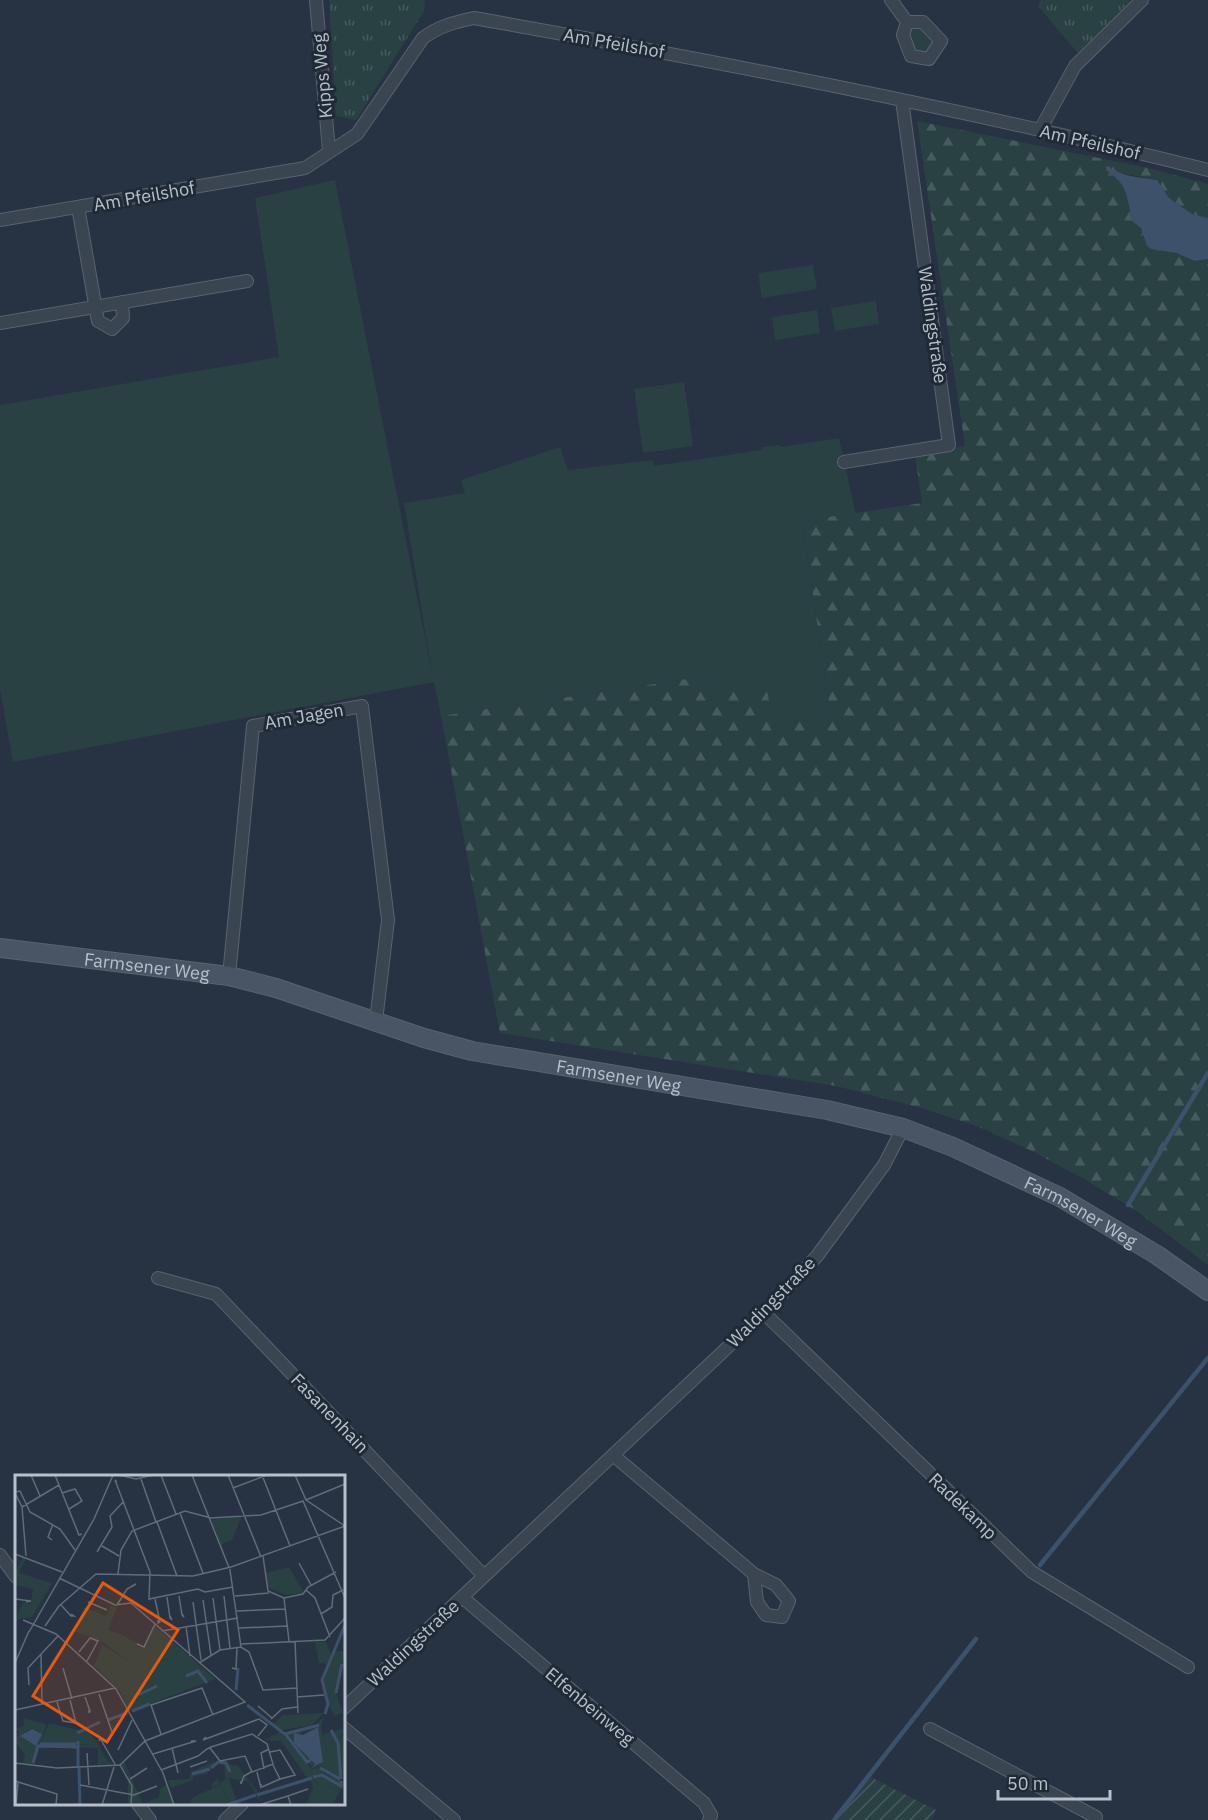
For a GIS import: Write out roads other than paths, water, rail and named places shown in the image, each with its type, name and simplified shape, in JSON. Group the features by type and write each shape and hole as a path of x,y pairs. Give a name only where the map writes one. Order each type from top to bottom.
{"main road":[{"name":"Farmsener Weg","path":"0,948 229,976 285,991 424,1038 472,1051 827,1110 903,1128 953,1147 1060,1197 1157,1255 1208,1290"}],"street":[{"name":"Kipps Weg","path":"316,0 329,152"},
{"path":"891,0 907,22"},
{"path":"1040,130 1075,66 1143,0"},
{"name":"Am Pfeilshof","path":"0,220 305,168 357,134 423,38 450,22 474,18 723,63 902,100 1208,170"},
{"name":"Waldingstraße","path":"844,462 949,445 902,100"},
{"name":"Am Pfeilshof","path":"78,207 98,321 112,328 123,318 122,302"},
{"path":"0,323 247,281"},
{"name":"Am Jagen","path":"229,976 253,726 362,706 388,920 376,1021"},
{"name":"Waldingstraße","path":"345,1707 764,1313 817,1256 884,1165 903,1128"},
{"name":"Fasanenhain","path":"158,1278 216,1294 484,1575"},
{"name":"Radekamp","path":"764,1313 1032,1572 1188,1667"},
{"path":"613,1455 754,1574"},
{"path":"0,1554 15,1576"},
{"name":"Elfenbeinweg","path":"462,1597 704,1803 711,1815 709,1820"},
{"path":"345,1729 454,1820"},
{"path":"930,1729 1097,1819"},
{"path":"139,1805 150,1820"},
{"path":"225,1820 240,1805"}],"water":[{"path":"1108,166 1125,174 1157,180 1169,198 1192,214 1208,218 1208,259 1195,261 1176,253 1151,249 1147,246 1141,228 1132,221 1123,186 1106,170"}],"waterway":[{"path":"1128,1205 1208,1073"},
{"path":"1040,1565 1208,1358"},
{"path":"834,1820 976,1639"}]}
